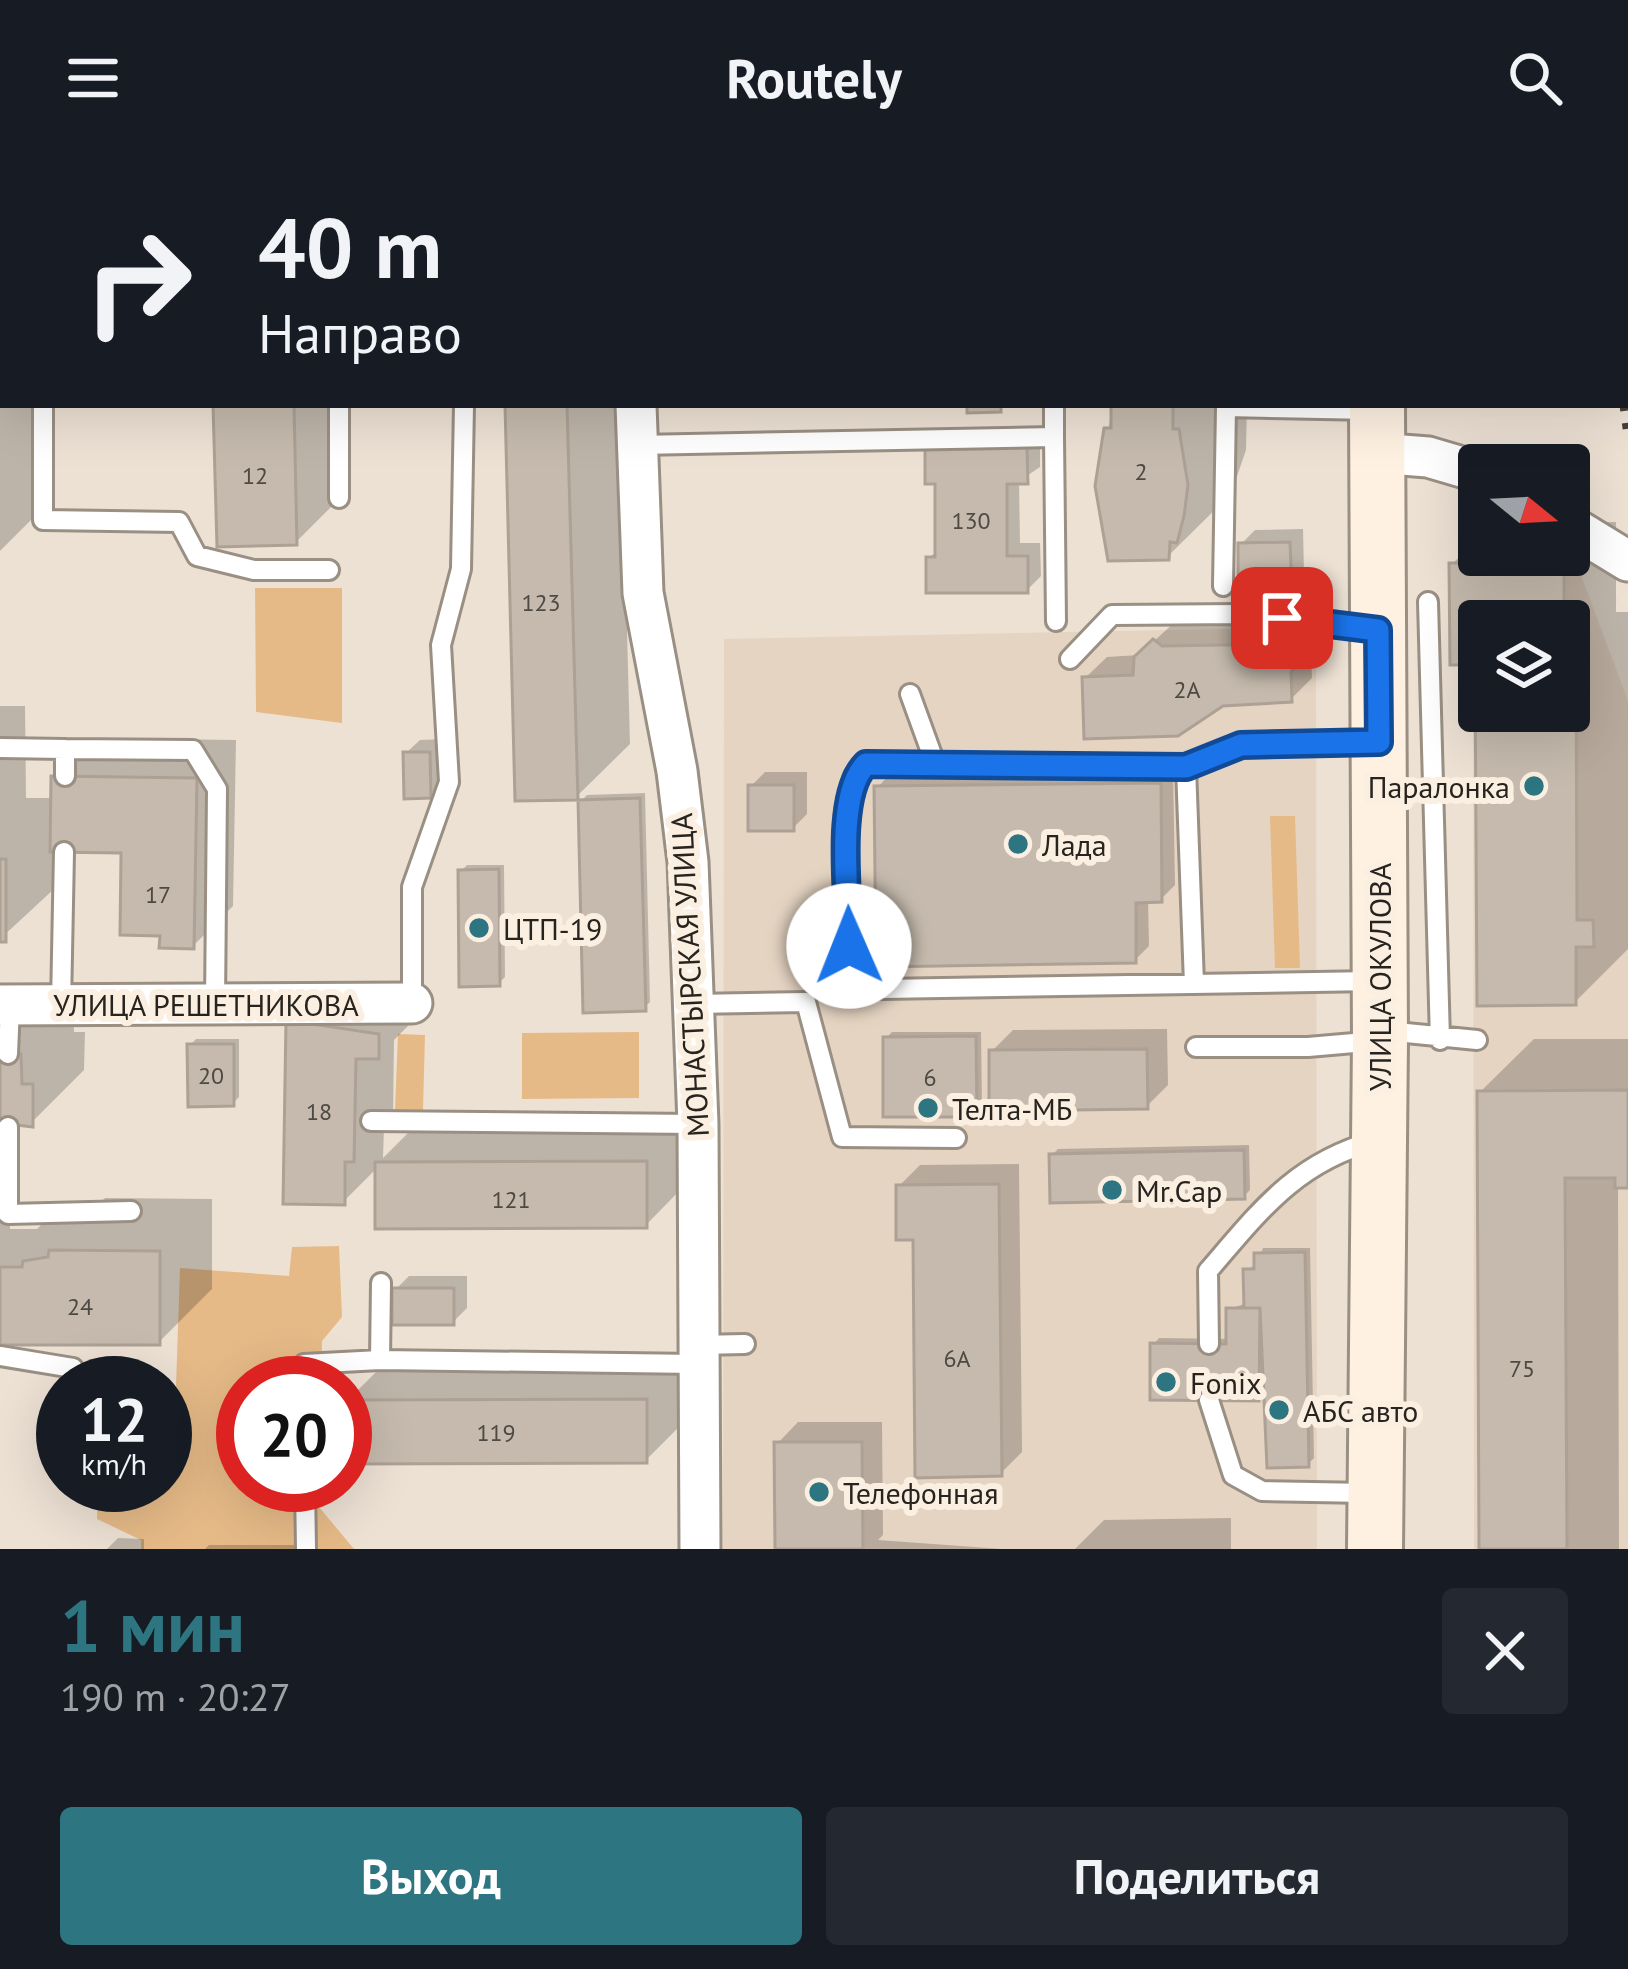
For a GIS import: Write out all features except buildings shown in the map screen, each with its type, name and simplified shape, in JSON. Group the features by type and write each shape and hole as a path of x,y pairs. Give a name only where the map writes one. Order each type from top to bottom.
{"main road":[{"name":"УЛИЦА ОКУЛОВА","path":"1369,1534 1380,1017 1377,423"}],"street":[{"name":"МОНАСТЫРСКАЯ УЛИЦА","path":"636,408 643,593 677,771 688,862 698,1124 700,1549"},
{"path":"1377,423 1428,457 1458,466"},
{"path":"1590,538 1628,561"},
{"name":"УЛИЦА РЕШЕТНИКОВА","path":"5,1005 412,1003"}],"lane":[{"path":"43,408 43,520 179,522 197,556 254,570 328,570"},
{"path":"339,408 339,498"},
{"path":"412,1003 412,887 449,782 441,645 461,569 464,408"},
{"path":"1054,408 1056,621"},
{"path":"1223,586 1226,408"},
{"path":"1244,408 1377,423"},
{"path":"638,445 1054,437"},
{"path":"1428,602 1440,1040"},
{"path":"1070,659 1112,615 1239,614 1378,630"},
{"path":"910,694 935,763"},
{"path":"1379,742 1241,745 1186,767 866,764 854,776 847,800 849,946 860,972 882,989 1194,984 1380,1017 1440,1040 1477,1040"},
{"path":"0,748 193,750 217,789 215,1004"},
{"path":"65,748 65,776"},
{"path":"1186,767 1194,984"},
{"path":"62,1005 64,852"},
{"path":"693,1004 806,1002 842,1137 956,1138"},
{"path":"5,1005 8,1054"},
{"path":"1196,1047 1308,1047 1380,1017"},
{"path":"371,1120 698,1124"},
{"path":"8,1126 8,1214 131,1211"},
{"path":"1209,1343 1208,1271 1274,1194 1330,1153 1377,1140"},
{"path":"380,1360 381,1283"},
{"path":"372,1360 698,1354 745,1344"},
{"path":"0,1356 36,1362"},
{"path":"1209,1400 1234,1475 1369,1534"},
{"path":"305,1512 306,1549"}],"shaded area":[{"path":"1473,576 1581,576 1628,701 1628,1549 1474,1549 1473,732 1590,732 1590,600 1473,600"},
{"path":"255,588 342,588 342,723 256,712"},
{"path":"1316,627 1317,1549 723,1549 724,639"},
{"path":"1270,816 1295,816 1300,968 1275,968"},
{"path":"639,1032 639,1098 522,1099 522,1033"},
{"path":"398,1034 425,1035 423,1110 395,1110"},
{"path":"339,1246 342,1317 322,1341 322,1356 216,1356 216,1512 323,1512 354,1549 141,1549 141,1540 97,1519 97,1512 192,1512 192,1356 177,1356 180,1268 289,1276 292,1247"}],"railway":[{"path":"1624,408 1628,435"}],"place":[{"name":"Паралонка","path":"1534,786"},
{"name":"Лада","path":"1018,844"},
{"name":"ЦТП-19","path":"479,928"},
{"name":"Телта-МБ","path":"928,1108"},
{"name":"Mr.Cap","path":"1112,1190"},
{"name":"Fonix","path":"1166,1382"},
{"name":"АБС авто","path":"1279,1410"},
{"name":"Телефонная","path":"819,1492"}],"route":[{"path":"849,946 847,800 854,776 866,764 1186,767 1241,745 1379,742 1378,630 1282,618"}]}
